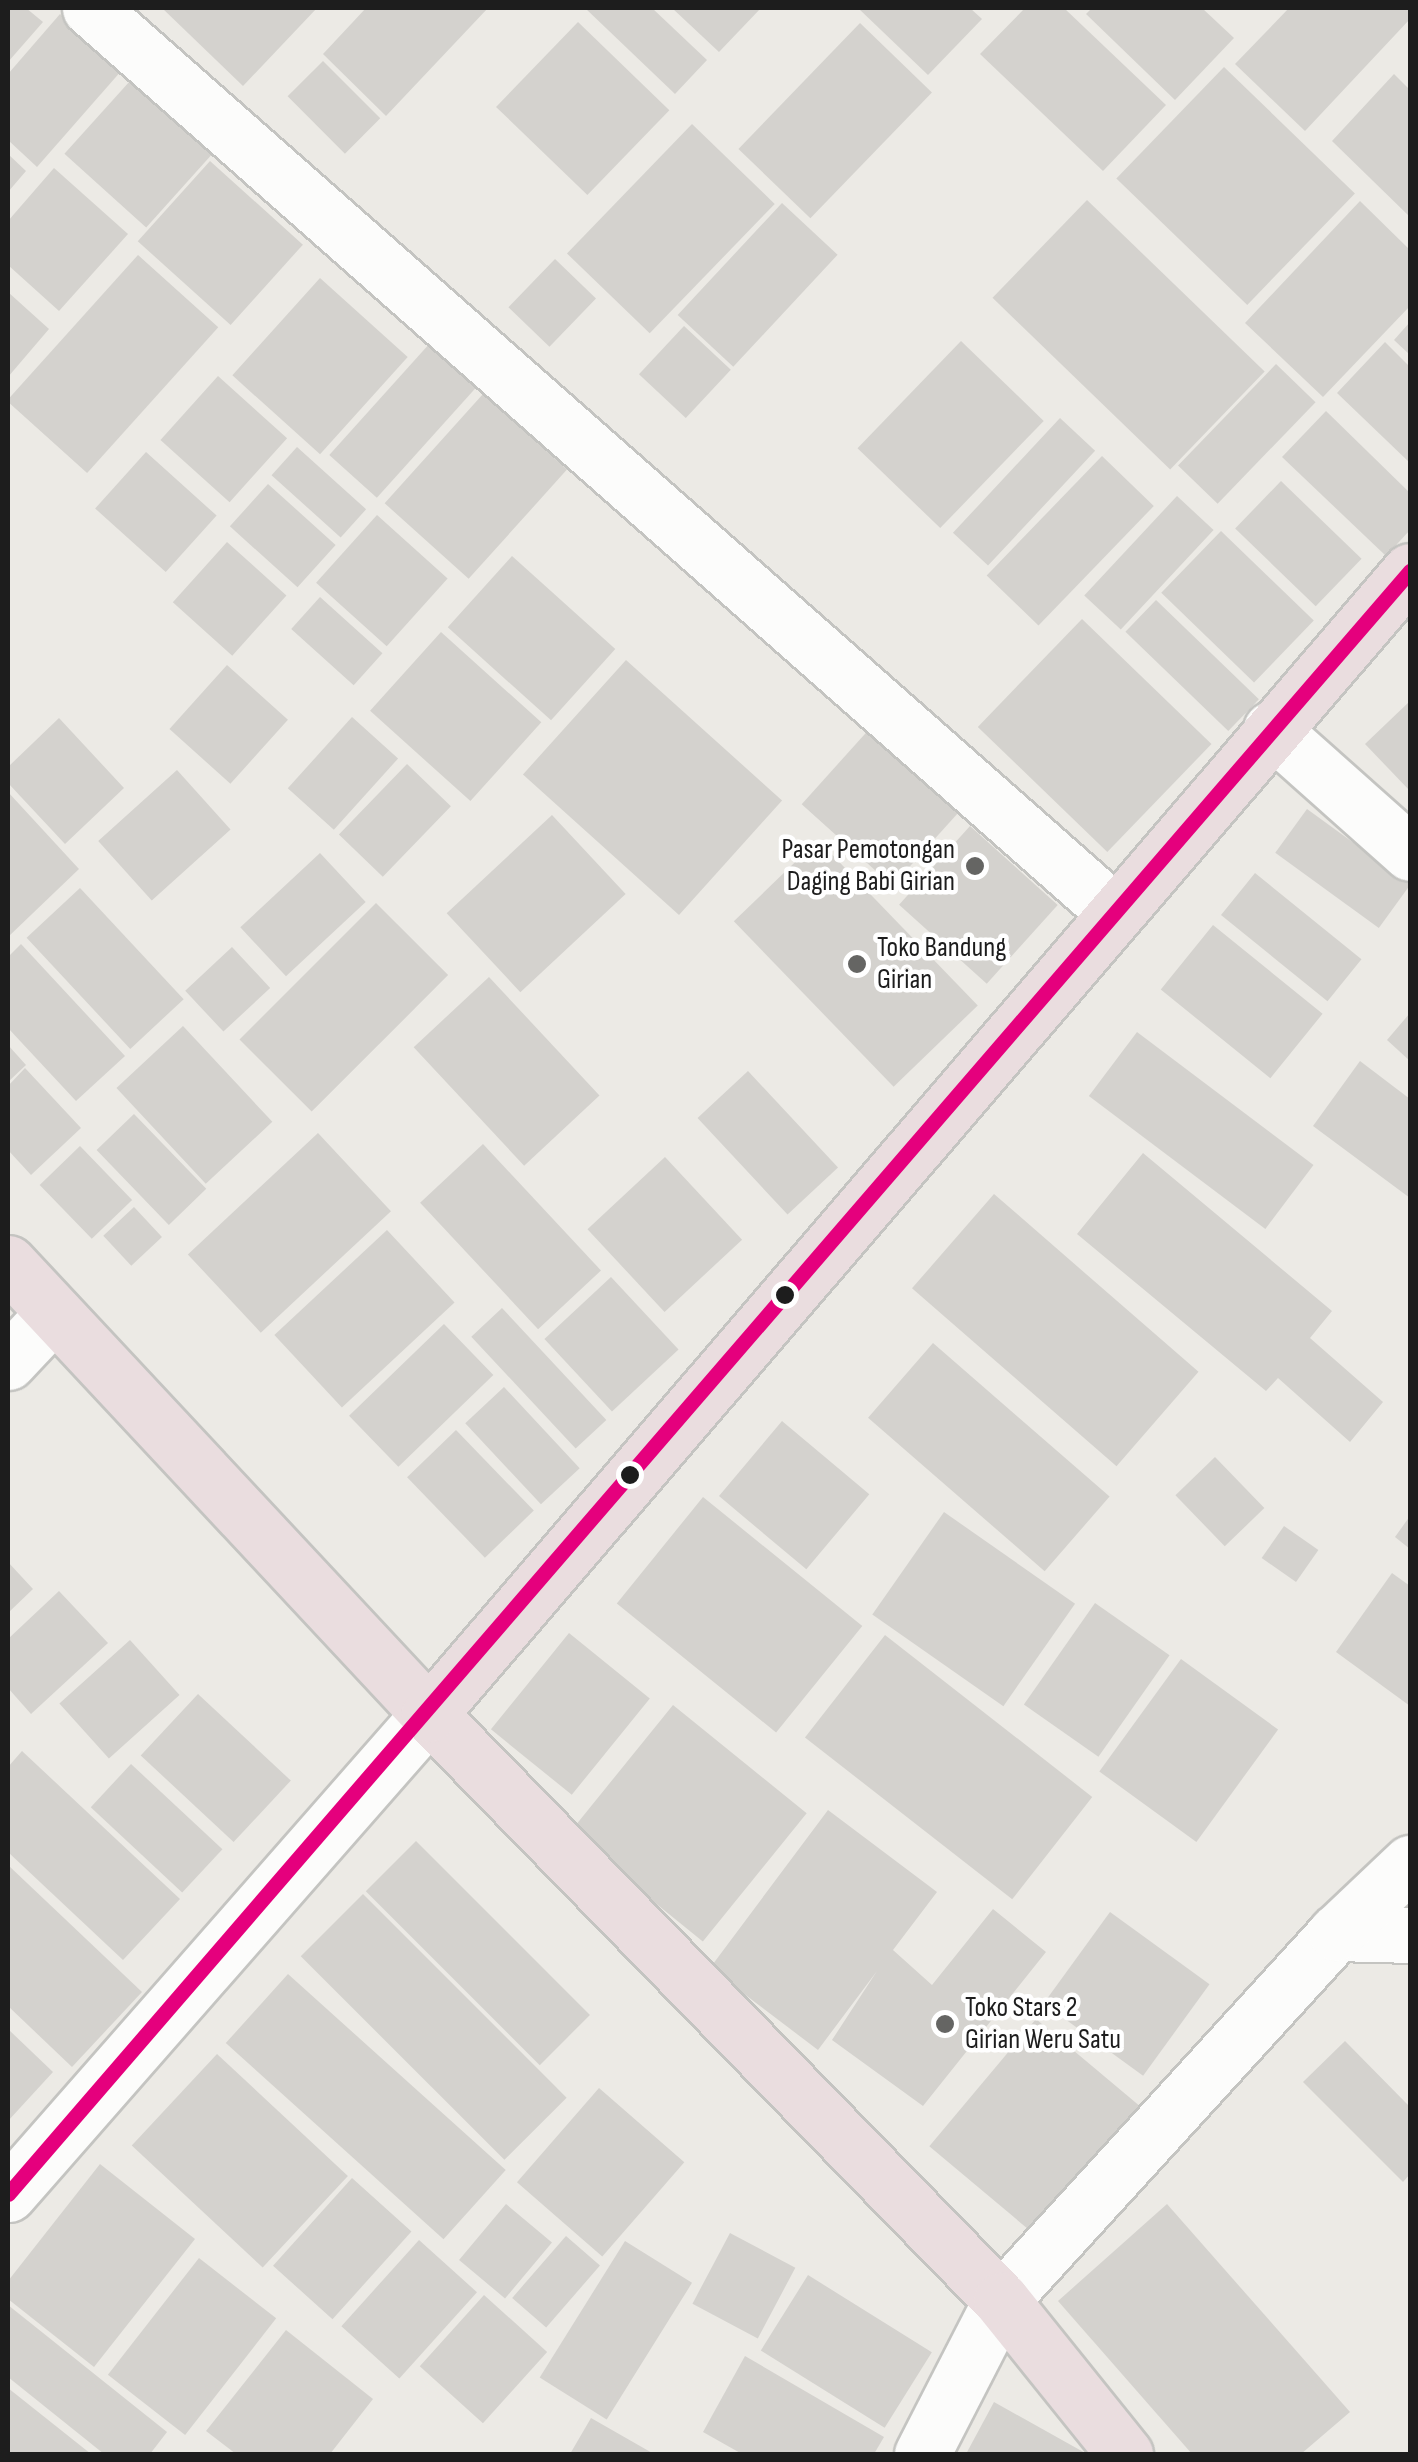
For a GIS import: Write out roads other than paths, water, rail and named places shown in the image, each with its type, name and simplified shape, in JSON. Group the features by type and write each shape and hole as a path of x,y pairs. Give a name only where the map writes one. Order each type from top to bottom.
{"highway":[{"path":"429,1714 1114,911 1410,572"},
{"path":"8,1263 429,1714 1001,2300 1125,2454"}],"street":[{"path":"90,8 1114,911"},
{"path":"1271,729 1410,853"},
{"path":"8,1362 54,1313"},
{"path":"8,2194 429,1714"},
{"path":"922,2454 1001,2300 1336,1933 1410,1863"},
{"path":"1336,1933 1410,1935"}],"place":[{"name":"Pasar Pemotongan Daging Babi Girian","path":"975,866"},
{"name":"Toko Bandung Girian","path":"857,964"},
{"name":"Toko Stars 2 Girian Weru Satu","path":"945,2024"}]}
